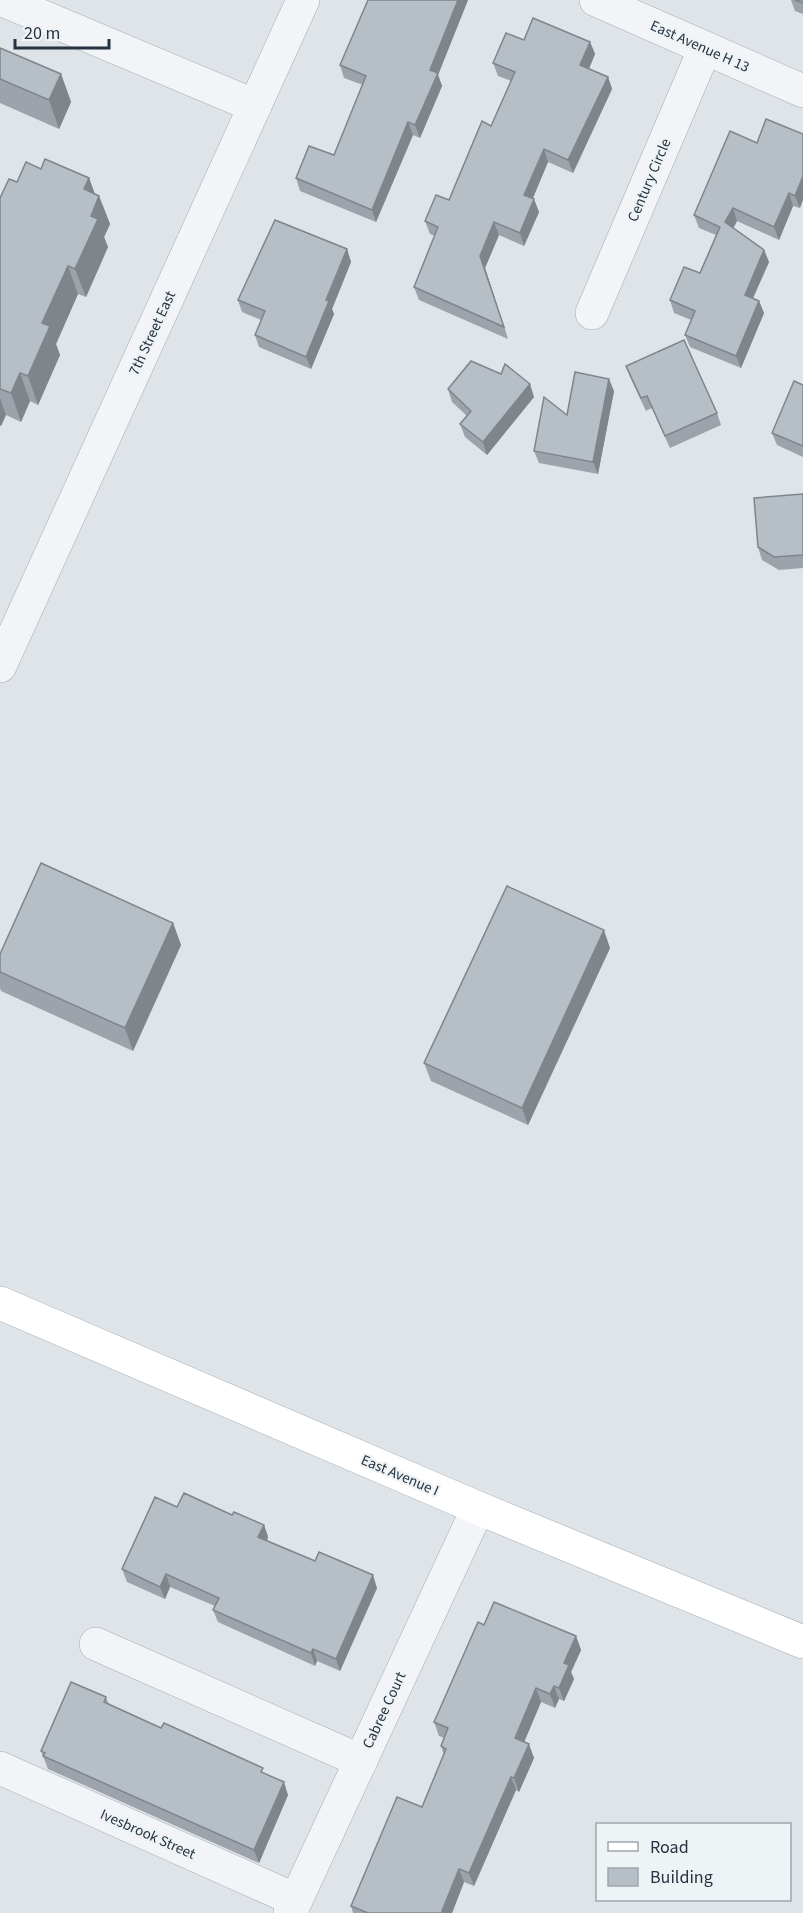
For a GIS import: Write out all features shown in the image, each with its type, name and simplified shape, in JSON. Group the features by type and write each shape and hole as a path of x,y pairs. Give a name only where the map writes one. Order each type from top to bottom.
{"main road":[{"name":"East Avenue I","path":"0,1303 478,1508 803,1641"}],"street":[{"path":"3,0 255,106"},
{"name":"7th Street East","path":"0,666 303,0"},
{"name":"East Avenue H 13","path":"596,0 803,91"},
{"name":"Century Circle","path":"592,313 705,48"},
{"name":"Cabree Court","path":"293,1906 478,1508"},
{"path":"96,1644 361,1761"},
{"name":"Ivesbrook Street","path":"0,1768 293,1906"}],"building":[{"path":"368,0 458,0 430,70 438,73 415,125 408,122 372,210 296,178 309,146 334,155 366,76 340,65"},
{"path":"533,18 590,42 580,65 608,77 568,160 544,149 524,195 534,199 520,233 494,222 480,256 504,327 414,287 438,227 425,221 436,195 449,200 482,121 491,126 515,72 493,63 506,33 524,40"},
{"path":"0,48 61,74 49,100 0,79"},
{"path":"766,119 803,134 803,176 795,196 789,193 774,227 733,208 725,222 764,250 745,295 759,301 736,356 685,335 695,311 670,300 684,267 700,273 720,227 694,215 730,131 757,143"},
{"path":"45,159 89,178 84,189 99,196 91,216 98,219 75,269 68,266 42,323 50,326 28,376 20,373 11,393 0,389 0,198 9,179 17,182 26,162 41,169"},
{"path":"275,220 347,249 306,357 255,335 265,311 238,300"},
{"path":"684,340 717,413 665,436 647,396 641,398 626,366"},
{"path":"471,361 501,374 505,364 530,384 483,442 460,424 471,411 448,389"},
{"path":"575,372 609,379 593,462 534,451 544,397 567,415"},
{"path":"794,381 803,385 803,446 772,433"},
{"path":"803,494 803,555 774,557 758,547 754,498"},
{"path":"41,863 173,923 125,1028 0,972 0,954"},
{"path":"507,886 604,930 522,1108 424,1063"},
{"path":"184,1493 232,1515 234,1512 264,1525 258,1537 315,1561 319,1552 373,1575 336,1659 313,1649 311,1653 213,1610 219,1598 166,1574 160,1587 122,1569 155,1497 177,1507"},
{"path":"494,1602 576,1636 564,1663 569,1665 559,1688 554,1686 550,1694 536,1688 515,1738 529,1744 514,1778 511,1777 469,1873 459,1869 442,1911 446,1913 368,1913 351,1906 397,1797 422,1807 446,1749 441,1746 448,1728 434,1722 478,1622 484,1625"},
{"path":"71,1682 106,1697 104,1702 161,1728 164,1723 263,1768 261,1772 284,1782 254,1850 43,1756 45,1753 41,1751"}]}
